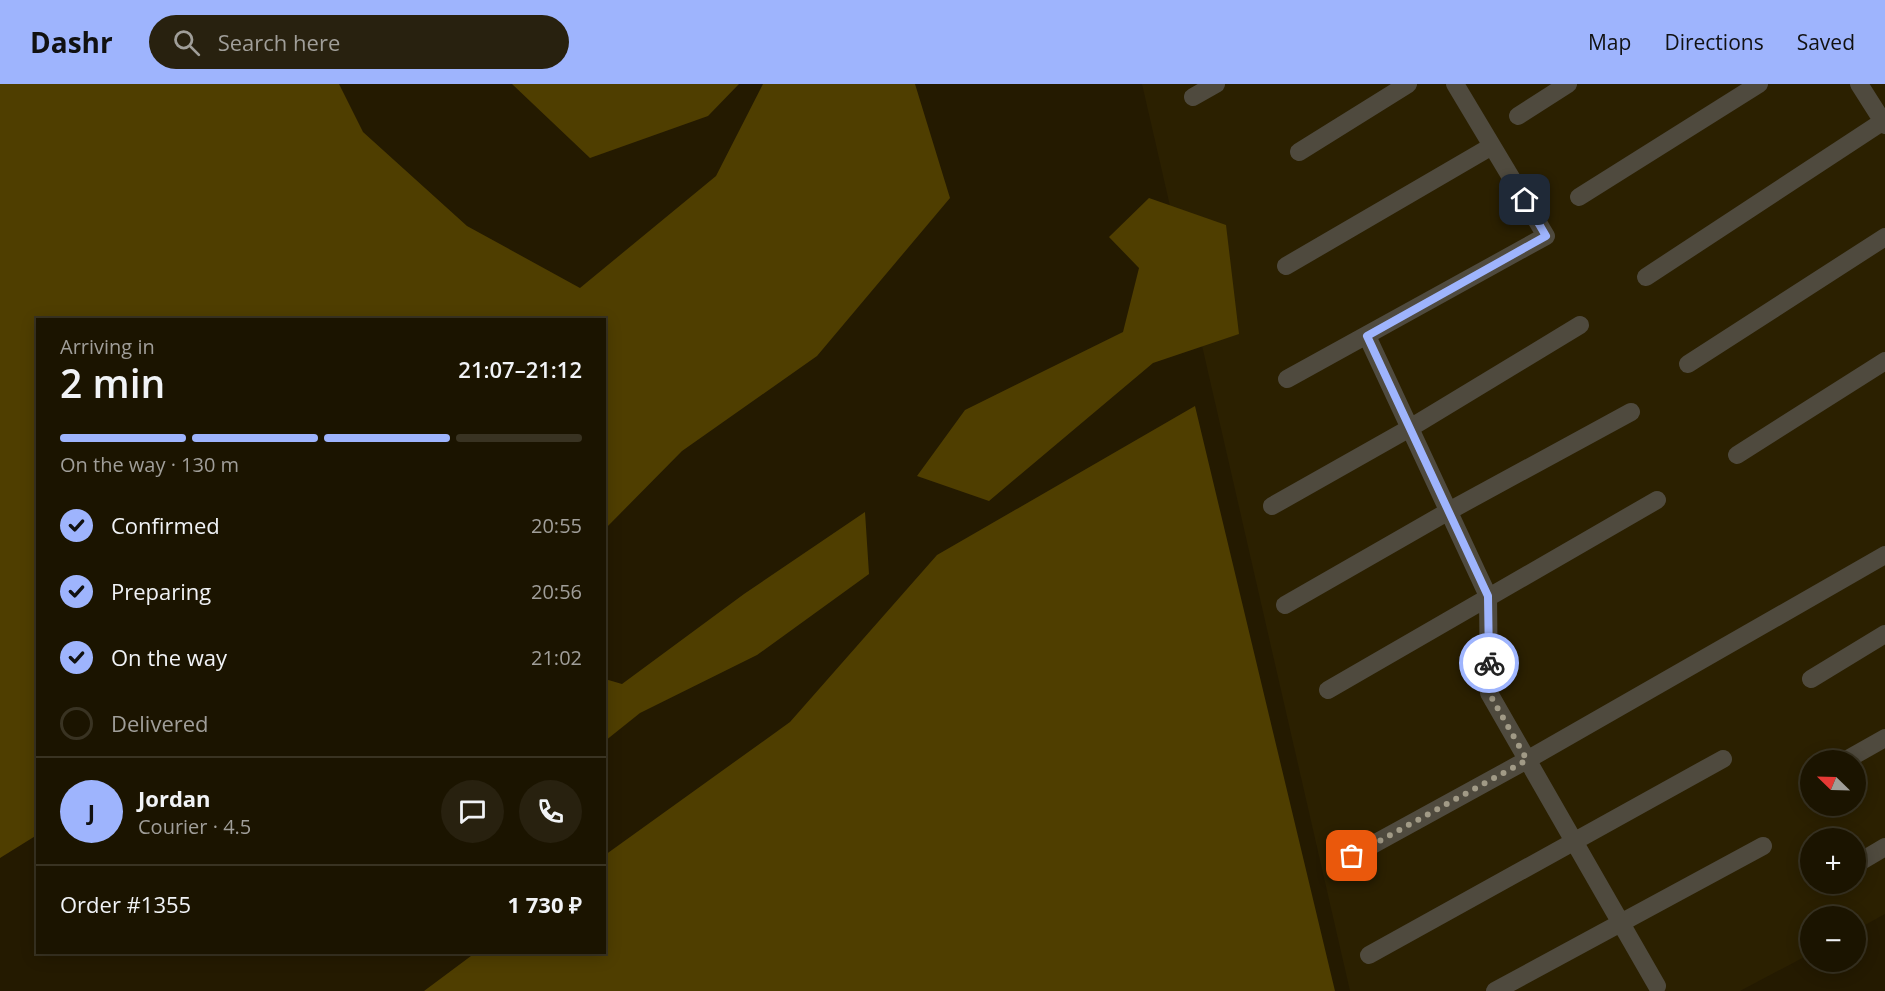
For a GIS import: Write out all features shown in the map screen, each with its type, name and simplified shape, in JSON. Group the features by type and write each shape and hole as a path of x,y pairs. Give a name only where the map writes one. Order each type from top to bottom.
{"lane":[{"path":"1193,97 1216,84"},
{"path":"1299,152 1408,84"},
{"path":"1287,379 1546,236 1455,84"},
{"path":"1518,116 1568,84"},
{"path":"1579,197 1759,84"},
{"path":"1646,277 1884,122 1859,84"},
{"path":"1286,266 1492,146"},
{"path":"1688,364 1885,237"},
{"path":"1272,506 1410,428 1580,325"},
{"path":"1367,336 1488,596 1489,693 1657,986"},
{"path":"1737,455 1885,361"},
{"path":"1285,605 1449,511 1631,412"},
{"path":"1328,690 1656,500"},
{"path":"1352,856 1527,760 1885,555"},
{"path":"1811,679 1885,634"},
{"path":"1864,750 1885,738"},
{"path":"1369,955 1723,759"},
{"path":"1495,991 1763,846"},
{"path":"1866,858 1885,847"}],"shaded area":[{"path":"0,84 339,84 363,132 467,226 580,288 716,176 763,84 915,84 950,198 817,356 682,451 606,528 606,318 36,318 36,836 0,858"},
{"path":"512,84 739,84 708,116 590,158"},
{"path":"1142,84 1885,84 1885,914 1866,924 1866,906 1800,906 1800,959 1740,991 1350,991"},
{"path":"1149,198 1226,225 1239,334 1153,363 989,501 917,476 965,410 1123,332 1139,268 1109,237"},
{"path":"1195,406 1335,991 424,991 474,954 606,954 606,854 790,722 937,555"},
{"path":"865,512 869,574 757,655 640,713 606,740 606,679 622,684 744,594"}],"way so far":[{"path":"1352,856 1527,760 1489,693 1489,663"}],"route":[{"path":"1489,663 1488,596 1367,336 1546,236 1525,200"}]}
